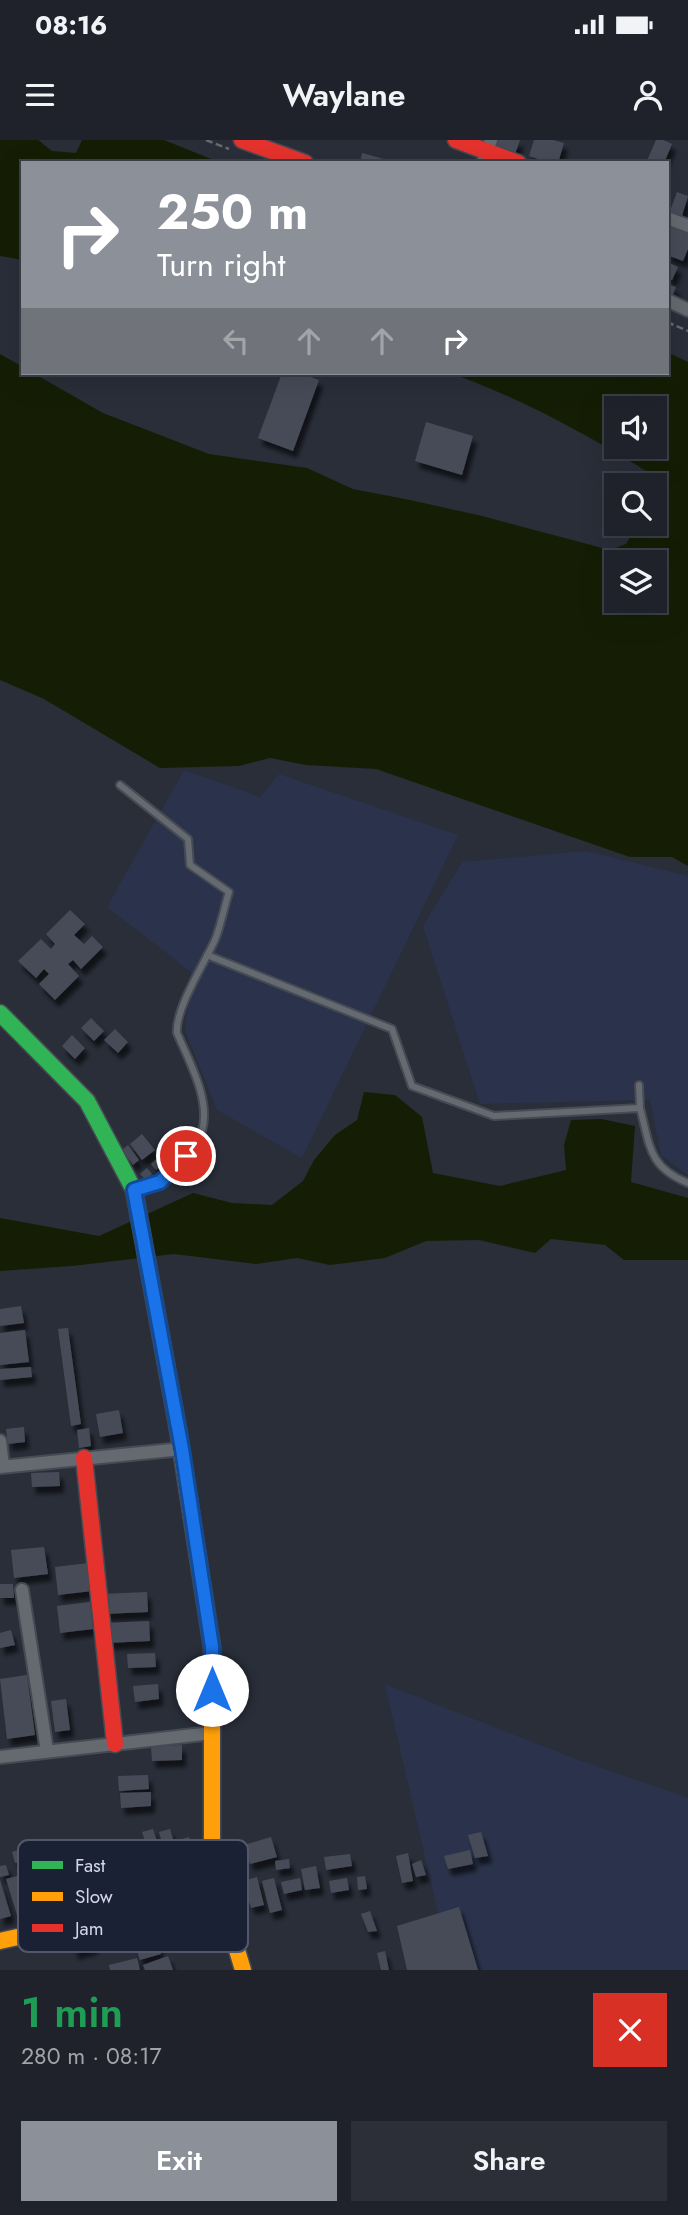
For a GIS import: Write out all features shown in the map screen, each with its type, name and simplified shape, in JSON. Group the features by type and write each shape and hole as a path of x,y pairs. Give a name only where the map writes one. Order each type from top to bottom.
{"street":[{"path":"242,140 300,161"},
{"path":"456,140 513,161"},
{"path":"669,219 688,226"},
{"path":"669,301 688,310"},
{"path":"0,1013 87,1101 134,1190 182,1449 212,1647 212,1840"},
{"path":"0,1441 2,1466 182,1449"},
{"path":"84,1458 116,1744"},
{"path":"22,1590 47,1751"},
{"path":"0,1757 212,1732"},
{"path":"0,1941 18,1938"},
{"path":"238,1952 243,1970"}],"lane":[{"path":"120,785 188,839 190,865 229,892 215,939 176,1027 201,1091 205,1111 202,1132 186,1156 160,1182 134,1190"},
{"path":"206,955 392,1030 412,1086 459,1105 494,1116 640,1108"},
{"path":"639,1085 640,1108 653,1157 669,1176 688,1183"}],"path":[{"path":"669,323 688,331"}],"shaded area":[{"path":"0,140 38,140 52,151 76,153 82,140 164,140 216,161 21,161 21,260 0,256"},
{"path":"669,353 688,362 688,866 672,857 630,857 376,769 306,765 270,758 239,766 160,768 44,699 0,680 0,354 21,366 21,375 36,375 103,413 209,454 307,468 353,489 482,516 610,550 626,544 631,536 667,536 667,473 649,473 626,459 667,459 667,396 604,396 604,446 502,394 455,375 669,375"},
{"path":"184,770 260,797 279,774 458,835 302,1158 217,1110 185,1031 191,972 107,907"},
{"path":"586,851 688,876 688,1175 661,1155 650,1100 480,1104 423,926 462,862"},
{"path":"364,1092 395,1095 422,1117 433,1173 500,1186 566,1170 564,1145 571,1120 601,1119 635,1126 631,1182 688,1198 688,1260 624,1260 605,1245 551,1239 535,1253 479,1240 426,1241 385,1258 330,1265 297,1258 256,1264 174,1254 0,1271 0,1218 99,1236 193,1193 232,1203 272,1205 303,1181 314,1160 335,1135 357,1120"},
{"path":"385,1684 573,1758 688,1798 688,1970 451,1970"}],"building":[{"path":"478,140 520,140 513,160"},
{"path":"534,140 564,143 559,161 544,161 529,156"},
{"path":"656,140 672,144 665,161 647,161"},
{"path":"362,153 391,161 360,161"},
{"path":"677,192 688,196 682,216 670,211"},
{"path":"669,225 688,232 688,249 683,261 669,256"},
{"path":"669,263 678,267 672,280 669,278"},
{"path":"669,285 676,287 669,298"},
{"path":"281,375 305,375 319,380 293,451 258,438"},
{"path":"426,422 473,436 462,475 415,461"},
{"path":"70,910 85,924 74,935 84,944 92,936 103,947 81,969 73,960 68,964 79,976 55,1000 39,984 49,974 44,969 36,978 18,961 41,939 51,949 55,944 46,934"},
{"path":"91,1018 104,1031 94,1041 81,1028"},
{"path":"115,1029 128,1042 118,1053 104,1040"},
{"path":"72,1035 85,1048 75,1059 62,1046"},
{"path":"142,1134 155,1150 142,1160 130,1144"},
{"path":"172,1134 178,1139 172,1145 166,1140"},
{"path":"128,1145 139,1160 133,1165 122,1150"},
{"path":"167,1148 173,1154 166,1160 161,1154"},
{"path":"158,1158 163,1163 156,1170 151,1164"},
{"path":"147,1168 152,1174 146,1180 140,1174"},
{"path":"21,1306 24,1323 0,1326 0,1309"},
{"path":"68,1328 81,1424 71,1426 58,1329"},
{"path":"25,1330 29,1362 0,1365 0,1333"},
{"path":"31,1367 32,1377 0,1380 0,1369"},
{"path":"119,1410 123,1433 100,1437 96,1414"},
{"path":"24,1427 25,1442 8,1444 6,1429"},
{"path":"89,1428 91,1446 79,1448 77,1430"},
{"path":"59,1472 60,1486 32,1487 31,1473"},
{"path":"44,1547 48,1574 14,1578 11,1550"},
{"path":"88,1563 92,1591 58,1595 55,1567"},
{"path":"0,1584 13,1584 14,1598 0,1598"},
{"path":"147,1592 148,1612 104,1614 102,1594"},
{"path":"90,1602 93,1629 60,1633 57,1606"},
{"path":"149,1621 150,1641 106,1643 105,1623"},
{"path":"11,1630 15,1645 0,1648 0,1633"},
{"path":"155,1653 156,1667 128,1668 127,1654"},
{"path":"27,1675 35,1735 7,1739 0,1679"},
{"path":"158,1684 159,1699 135,1702 133,1686"},
{"path":"66,1699 70,1730 55,1732 51,1701"},
{"path":"182,1745 182,1760 152,1761 151,1747"},
{"path":"148,1775 149,1789 119,1791 118,1776"},
{"path":"151,1792 151,1806 121,1808 120,1793"},
{"path":"153,1829 157,1840 145,1840 142,1832"},
{"path":"170,1829 173,1840 161,1840 159,1832"},
{"path":"481,1832 488,1856 475,1858 468,1835"},
{"path":"271,1837 277,1857 250,1864 248,1844"},
{"path":"18,1850 18,1862 15,1863 12,1852"},
{"path":"470,1850 473,1864 448,1869 444,1856"},
{"path":"408,1853 413,1881 402,1883 396,1856"},
{"path":"350,1854 352,1866 326,1870 324,1857"},
{"path":"289,1859 290,1868 276,1870 275,1861"},
{"path":"421,1860 426,1875 416,1877 412,1864"},
{"path":"6,1865 9,1875 0,1877 0,1866"},
{"path":"316,1866 320,1888 305,1890 301,1869"},
{"path":"18,1876 18,1915 17,1915 6,1879"},
{"path":"365,1876 367,1889 358,1890 357,1877"},
{"path":"257,1877 264,1905 251,1908 248,1880"},
{"path":"274,1878 282,1910 270,1913 262,1881"},
{"path":"300,1878 302,1890 284,1894 281,1882"},
{"path":"347,1878 349,1890 331,1893 329,1881"},
{"path":"0,1880 11,1916 0,1919"},
{"path":"459,1907 478,1970 407,1970 397,1926"},
{"path":"370,1911 377,1931 368,1932 361,1914"},
{"path":"385,1951 389,1970 381,1970 377,1953"},
{"path":"137,1952 160,1952 161,1954 140,1960"},
{"path":"168,1956 173,1970 145,1970 143,1965"},
{"path":"137,1958 140,1970 110,1970 109,1965"}],"traffic: fast":[{"path":"0,1013 87,1101 134,1190 178,1429"}],"traffic: slow":[{"path":"178,1429 212,1647 212,1840"},
{"path":"0,1941 18,1937"},
{"path":"238,1952 243,1970"}],"traffic: jam":[{"path":"242,140 300,161"},
{"path":"456,140 513,161"},
{"path":"84,1458 115,1744"}],"route":[{"path":"186,1156 160,1182 134,1190 182,1449 212,1647 212,1690"}]}
